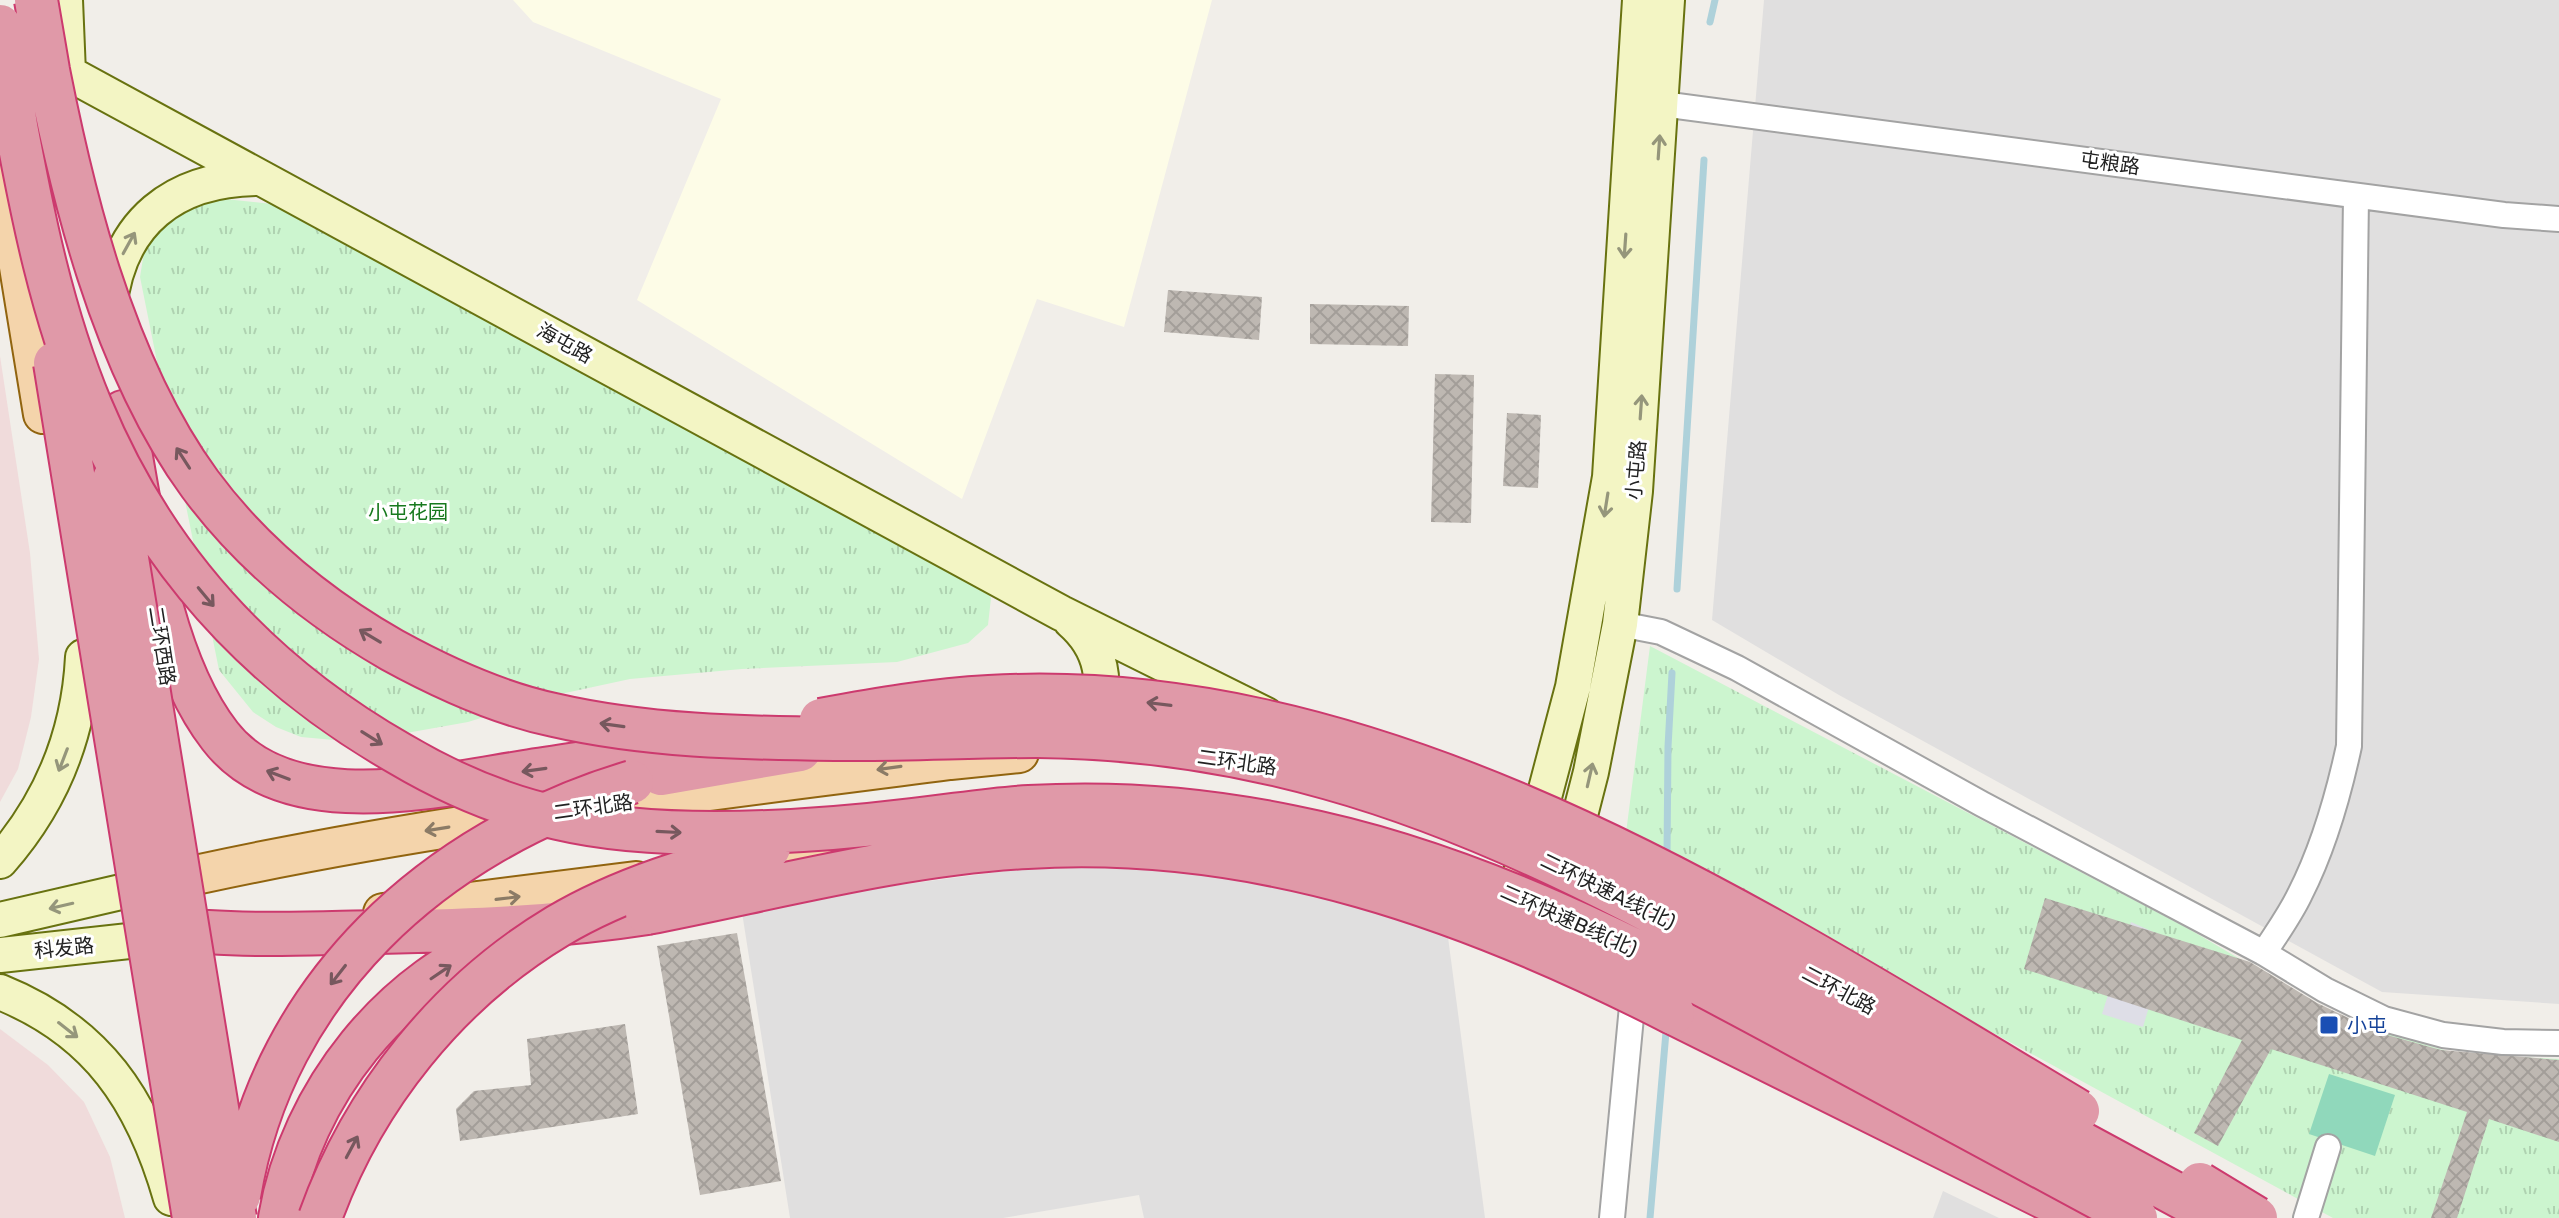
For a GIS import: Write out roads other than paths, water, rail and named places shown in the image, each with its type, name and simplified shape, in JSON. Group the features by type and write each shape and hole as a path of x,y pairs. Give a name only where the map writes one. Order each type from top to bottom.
{"highway":[{"path":"36,0 56,59 235,1218"},
{"path":"0,25 7,132 180,1211"},
{"path":"56,59 65,150 89,239 117,321 146,390 180,453 219,508 263,554 308,594 355,627 423,667 496,698 559,717 628,727 742,736 941,739"},
{"path":"7,132 67,342 107,443 141,507 206,599 233,628 288,678 349,723 435,774 500,801 585,824 685,832 827,829 947,815"},
{"path":"123,412 141,507 170,630 198,701 221,738 250,764 269,772 326,789 382,792 440,786 694,745 908,705 991,697 1092,698 1178,706 1240,716 1391,755 1497,795 1668,875 1960,1040 2258,1218"},
{"name":"二环快速A线(北)","path":"941,739 1090,738 1185,747 1305,772 1429,811 1535,855 1638,905 2220,1218"},
{"path":"235,1218 257,1120 304,1023 338,974 369,938 421,890 458,862 537,816 592,794 642,779 773,753 941,739"},
{"name":"二环快速B线(北)","path":"947,815 1064,806 1196,811 1306,830 1397,853 1452,871 1568,917 1629,946 2136,1218"},
{"path":"320,1218 335,1179 358,1134 411,1056 476,986 540,937 620,895 716,862 826,836 947,815"},
{"path":"208,932 384,932 550,925 647,913 884,867 1026,847 1148,847 1237,857 1334,877 1439,909 1552,954 2086,1218"},
{"path":"280,1218 293,1167 307,1130 325,1095 368,1036 418,988 445,969 499,940 550,925"}],"main road":[{"name":"二环西路","path":"56,59 108,318 255,1218"},
{"path":"7,132 83,657 129,941 180,1211"},
{"name":"二环北路","path":"121,892 320,849 474,823 950,760 1055,751 1160,753 1265,765 1407,797 1526,837 1646,888 1720,925 2258,1218"},
{"path":"129,941 444,906 959,839 1057,831 1155,832 1252,843 1349,863 1397,877 1548,931 1635,971 2094,1218"}],"street":[{"path":"56,59 65,0"},
{"name":"小屯路","path":"1508,915 1526,837 1573,687 1610,477 1640,0"},
{"name":"小屯路","path":"1548,931 1591,772 1620,624 1635,491 1667,0"},
{"name":"海屯路","path":"0,25 260,178 1061,613"},
{"name":"海屯路","path":"0,54 56,59"},
{"name":"屯粮路","path":"1662,104 2504,215 2559,219"},
{"path":"108,318 118,265 132,237 150,215 172,197 199,186 228,179 260,178"},
{"path":"2264,953 2300,895 2324,839 2340,791 2349,746 2356,196"},
{"path":"1061,613 1326,744 1526,837"},
{"path":"1055,751 1072,744 1087,730 1097,711 1102,689 1100,666 1091,643 1074,622 1061,613"},
{"path":"1620,624 1661,632 1737,668 1995,811 2384,1019 2443,1035 2503,1042 2559,1043"},
{"path":"0,861 34,818 60,769 77,716 83,657"},
{"name":"科发路","path":"0,920 121,892"},
{"name":"科发路","path":"0,955 129,941"},
{"path":"1612,1218 1635,971"},
{"path":"0,992 42,1011 63,1025 102,1060 135,1106 180,1211"},
{"path":"2306,1218 2328,1147"}],"waterway":[{"path":"1710,22 1715,0"},
{"path":"1677,589 1704,160"},
{"path":"1667,856 1672,673"},
{"path":"1650,1218 1666,1032"}],"place":[{"name":"小屯","path":"2329,1025"}],"park label":[{"name":"小屯花园","path":"408,512"}]}
